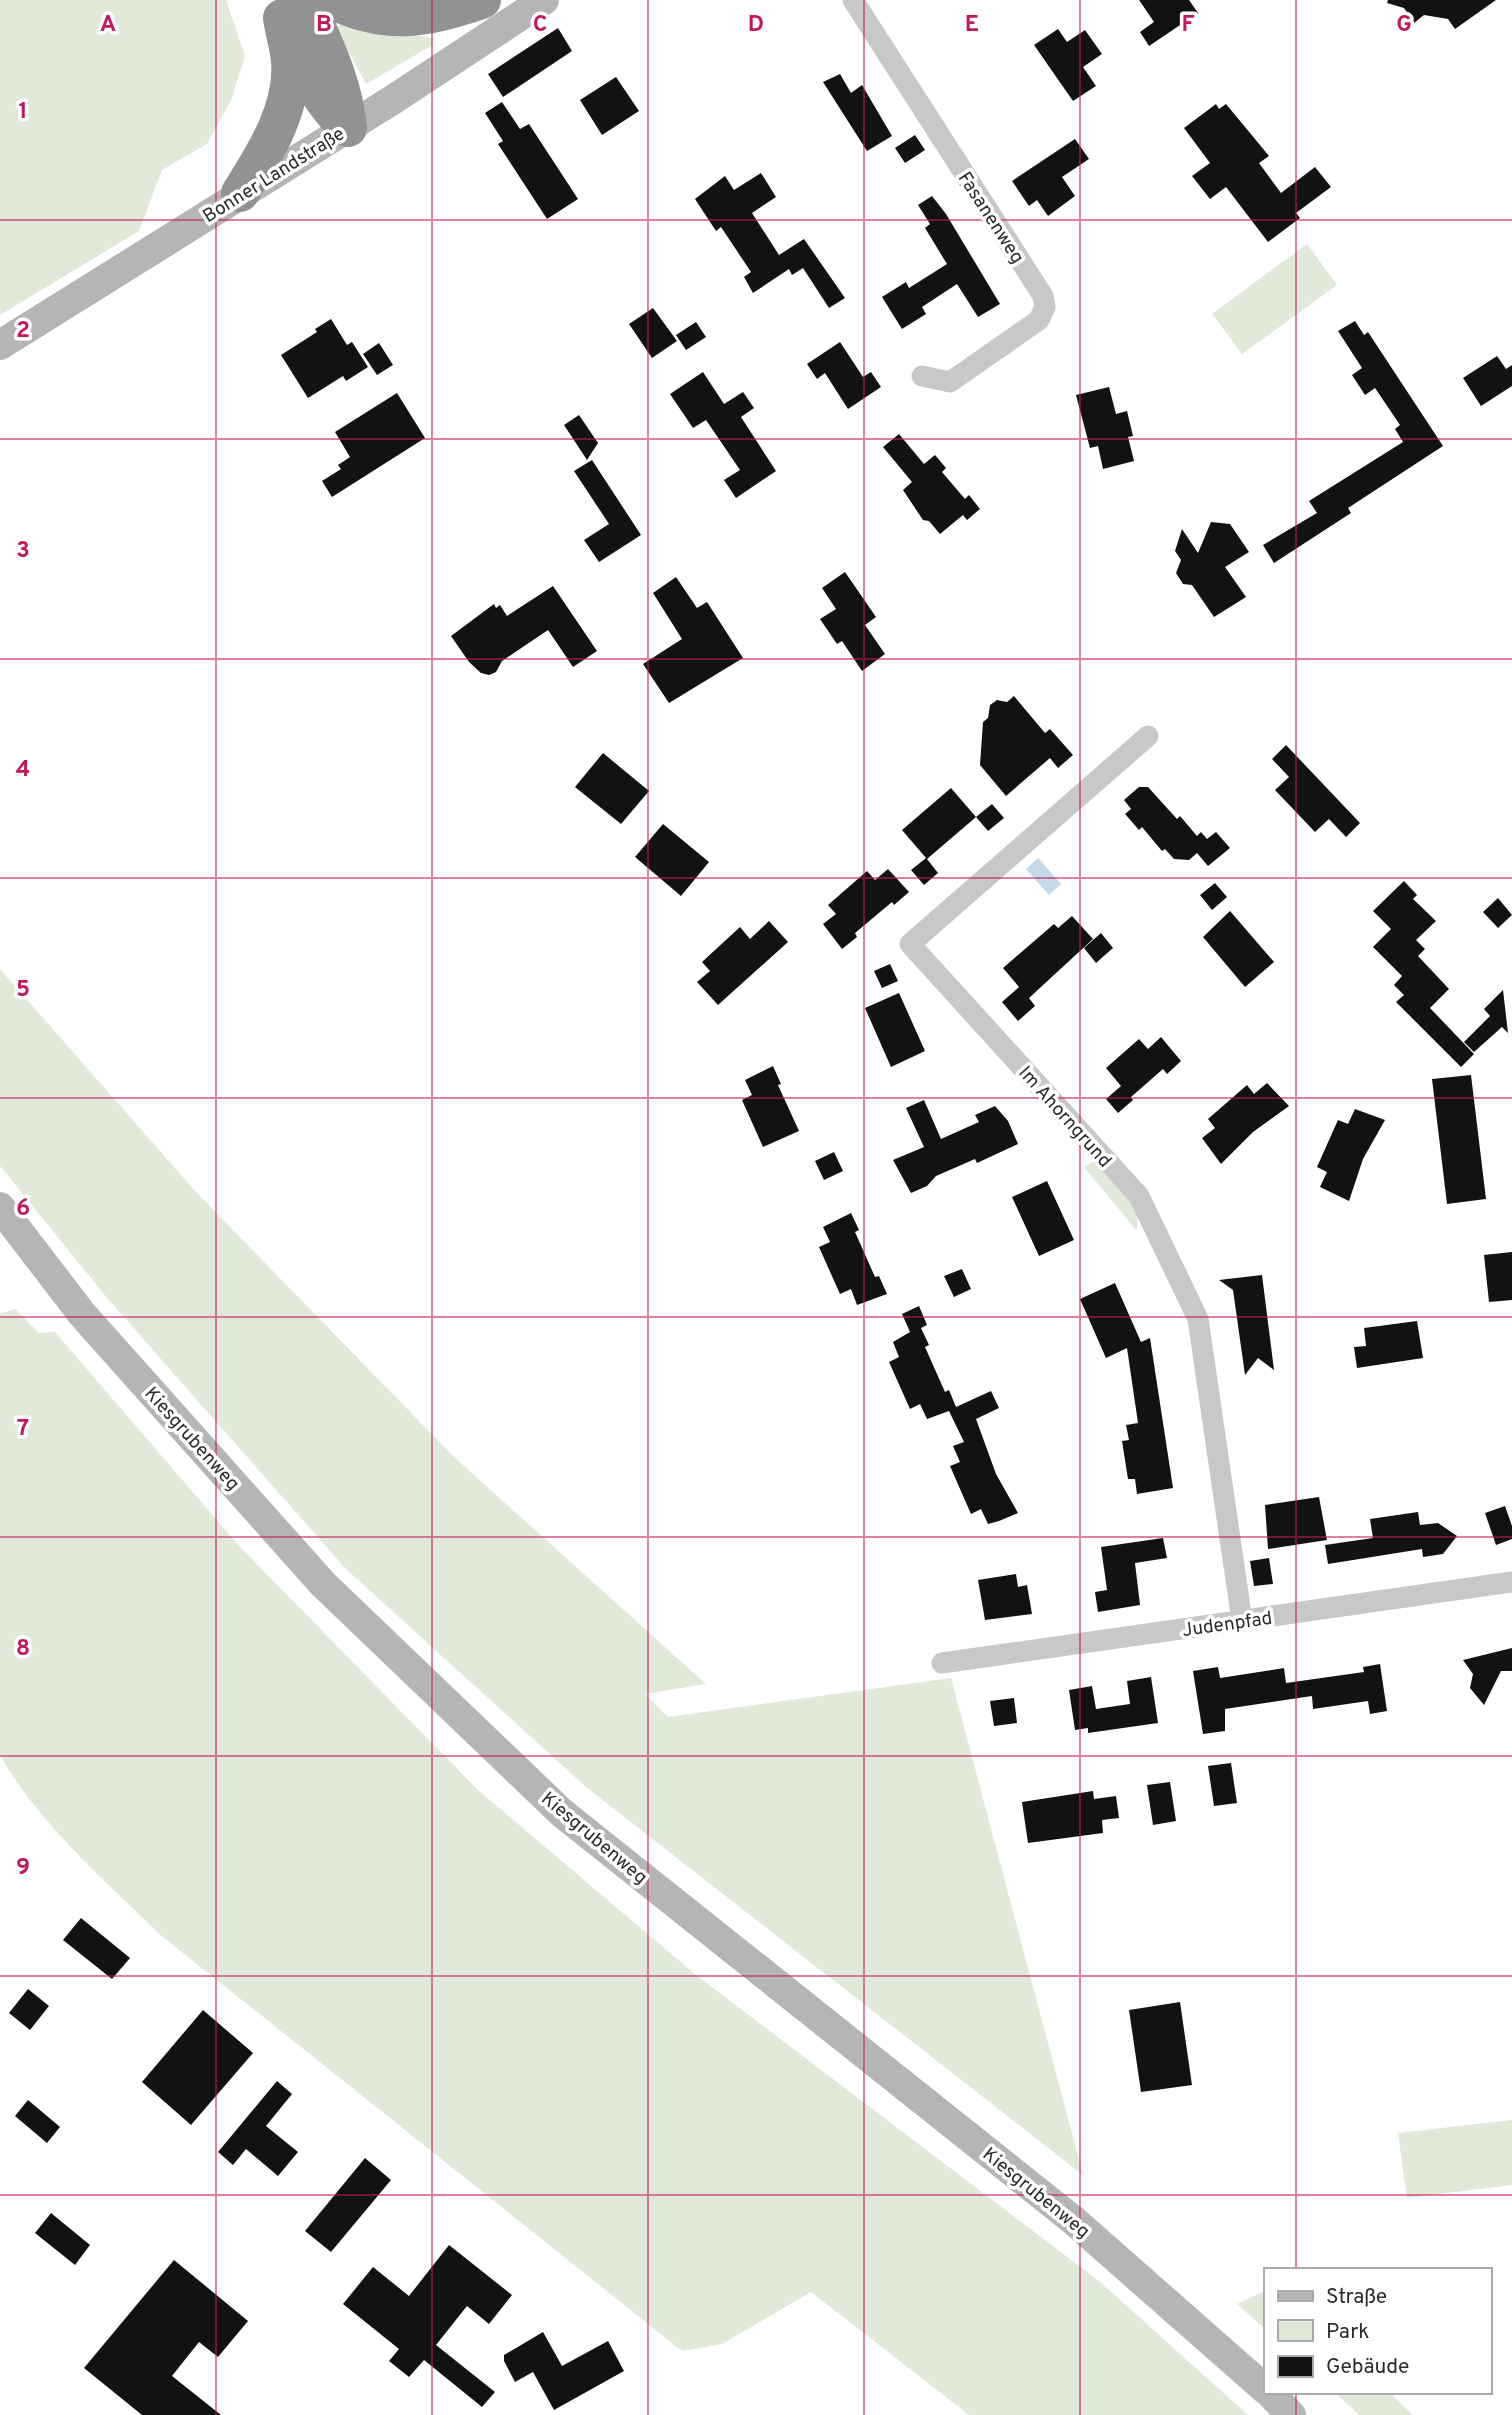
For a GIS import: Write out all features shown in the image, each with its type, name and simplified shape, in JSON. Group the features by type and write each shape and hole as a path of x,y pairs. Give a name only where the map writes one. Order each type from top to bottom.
{"highway":[{"path":"331,0 352,10 381,18 412,19 482,0"},
{"path":"287,6 338,78 346,104 348,128"},
{"path":"240,193 264,155 282,116 290,63 287,6"}],"main road":[{"name":"Bonner Landstraße","path":"0,345 348,128 544,0"},
{"name":"Kiesgrubenweg","path":"0,1207 82,1314 323,1584 562,1813 1073,2220 1264,2387"},
{"name":"Kiesgrubenweg","path":"1271,2394 1291,2415"}],"street":[{"name":"Fasanenweg","path":"853,0 1043,296 1045,307 1039,320 950,382 922,376"},
{"name":"Im Ahorngrund","path":"1148,736 910,944 1139,1196 1191,1299 1198,1319 1242,1620"},
{"name":"Judenpfad","path":"942,1663 1512,1582"}],"green space":[{"path":"0,0 226,0 245,56 231,100 207,144 162,170 139,231 0,315"},
{"path":"339,25 433,39 431,46 366,84 336,29"},
{"path":"1307,244 1337,285 1242,354 1212,314"},
{"path":"0,969 196,1192 454,1457 706,1684 645,1694 668,1717 951,1678 1083,2175 586,1787 345,1568 108,1299 0,1166"},
{"path":"1097,1159 1132,1201 1138,1220 1136,1230 1084,1167"},
{"path":"15,1309 39,1333 55,1332 240,1547 478,1790 696,1975 1099,2281 1248,2415 969,2415 811,2292 722,2344 682,2351 158,1933 53,1827 33,1804 0,1755 0,1314"},
{"path":"1512,2120 1512,2185 1407,2198 1398,2133"},
{"path":"1264,2291 1264,2328 1237,2304"},
{"path":"1336,2394 1391,2394 1413,2415 1359,2415"}],"water":[{"path":"1038,858 1061,884 1049,895 1026,869"}],"building":[{"path":"1139,0 1189,0 1198,13 1149,46 1140,32 1154,22"},
{"path":"1388,0 1496,0 1455,29 1448,19 1424,15 1414,23 1404,8 1387,3"},
{"path":"558,28 572,51 503,97 488,74"},
{"path":"1058,29 1067,42 1085,30 1102,54 1083,67 1096,86 1073,101 1034,45"},
{"path":"840,74 851,93 862,85 892,136 867,151 823,82"},
{"path":"616,77 639,111 602,135 580,100"},
{"path":"502,102 520,129 529,124 578,199 547,219 498,144 503,141 485,113"},
{"path":"1216,104 1219,109 1226,104 1269,156 1259,163 1281,193 1315,167 1331,187 1296,213 1300,218 1268,242 1226,187 1210,199 1192,176 1210,163 1184,128"},
{"path":"915,135 925,150 905,163 895,148"},
{"path":"1075,139 1089,159 1062,177 1075,196 1048,216 1037,200 1029,206 1012,181"},
{"path":"761,173 776,197 752,213 779,255 804,239 845,298 829,308 803,268 792,275 789,269 753,293 744,277 751,272 721,227 716,231 695,199 725,176 734,190"},
{"path":"932,196 946,214 1000,304 978,317 957,284 922,307 926,314 902,329 882,297 906,282 909,288 947,264 925,228 930,224 918,205"},
{"path":"653,308 677,341 652,358 629,324"},
{"path":"331,319 347,345 352,342 368,367 346,381 343,376 308,398 281,355 317,332 315,329"},
{"path":"1355,321 1364,335 1368,332 1443,446 1348,508 1351,513 1274,563 1263,545 1317,513 1309,501 1403,442 1395,429 1400,425 1375,388 1365,395 1352,375 1362,368 1338,331"},
{"path":"696,322 706,337 686,350 676,335"},
{"path":"840,342 863,377 871,372 881,387 848,409 825,373 817,379 807,364"},
{"path":"379,343 393,365 377,375 363,354"},
{"path":"1497,356 1506,369 1512,365 1512,386 1481,406 1463,378"},
{"path":"703,372 724,404 743,392 754,408 741,417 776,471 736,498 724,480 740,470 706,420 693,428 670,394"},
{"path":"1109,387 1116,414 1127,411 1133,436 1128,437 1134,461 1103,469 1098,446 1090,448 1076,395"},
{"path":"397,393 425,438 332,497 322,481 341,469 338,465 350,457 335,432"},
{"path":"579,415 598,443 587,460 564,425"},
{"path":"899,434 924,464 935,455 946,468 942,472 965,499 969,495 980,509 967,520 963,515 940,534 929,521 923,520 903,490 912,482 883,447"},
{"path":"592,460 641,535 599,562 584,540 609,524 574,471"},
{"path":"1211,522 1230,524 1249,552 1225,567 1246,597 1214,617 1192,585 1183,584 1176,573 1181,560 1175,551 1182,529 1198,553"},
{"path":"845,572 876,617 865,625 885,654 862,671 842,641 837,644 820,619 836,609 822,588"},
{"path":"676,577 697,608 707,602 743,658 669,703 643,664 682,639 653,593"},
{"path":"553,586 597,651 573,667 548,630 502,661 496,672 489,675 481,673 469,662 451,636 494,604 496,608 500,605 507,616"},
{"path":"1014,696 1045,733 1050,729 1073,755 1058,768 1050,758 1006,796 980,765 983,722 988,718 990,705 997,700 1007,702"},
{"path":"1286,745 1360,823 1346,837 1329,819 1315,832 1275,790 1289,777 1272,759"},
{"path":"603,753 649,791 621,824 575,787"},
{"path":"1139,787 1148,787 1177,819 1180,816 1197,836 1201,832 1207,839 1216,832 1230,848 1208,866 1197,853 1189,860 1174,859 1165,849 1162,851 1142,827 1139,830 1125,814 1131,809 1124,800"},
{"path":"951,788 976,817 927,859 938,873 924,885 911,870 926,858 902,830"},
{"path":"992,804 1004,818 988,831 976,817"},
{"path":"663,824 709,862 681,896 635,857"},
{"path":"888,869 909,892 894,905 892,902 855,933 857,937 842,949 823,924 836,914 828,905 867,871 875,880"},
{"path":"1404,881 1417,895 1413,899 1436,921 1416,940 1425,949 1418,956 1449,989 1430,1008 1474,1054 1461,1067 1396,1002 1404,995 1394,985 1402,976 1373,947 1391,929 1373,911"},
{"path":"1215,883 1227,897 1212,910 1200,895"},
{"path":"1498,898 1512,915 1498,928 1483,912"},
{"path":"1230,911 1274,962 1245,987 1203,937"},
{"path":"1072,916 1093,939 1029,998 1035,1006 1018,1021 1002,1002 1019,987 1003,968 1054,924 1058,928"},
{"path":"769,921 788,942 718,1005 697,982 710,971 702,962 740,927 750,939"},
{"path":"1101,933 1113,948 1096,963 1084,948"},
{"path":"890,964 898,981 882,988 874,971"},
{"path":"1503,990 1508,1033 1502,1027 1474,1052 1464,1042 1490,1016 1484,1009"},
{"path":"899,993 925,1051 891,1067 865,1008"},
{"path":"1161,1037 1181,1061 1167,1074 1163,1069 1131,1097 1133,1100 1118,1113 1106,1099 1121,1086 1106,1068 1139,1039 1148,1049"},
{"path":"773,1066 781,1084 778,1085 799,1131 763,1147 742,1100 752,1095 745,1080"},
{"path":"1471,1075 1486,1199 1447,1204 1432,1079"},
{"path":"1267,1083 1289,1106 1253,1132 1221,1164 1202,1138 1215,1128 1208,1119 1247,1085 1254,1094"},
{"path":"924,1100 941,1139 979,1122 975,1115 995,1106 1008,1121 1018,1144 977,1163 975,1159 936,1176 927,1186 911,1193 893,1160 924,1147 906,1108"},
{"path":"1355,1109 1385,1120 1363,1159 1349,1201 1320,1187 1327,1172 1317,1167 1338,1120 1348,1124"},
{"path":"834,1152 843,1171 824,1180 815,1161"},
{"path":"1047,1181 1074,1240 1039,1256 1012,1197"},
{"path":"851,1213 859,1230 855,1232 875,1277 879,1276 887,1294 857,1305 851,1289 840,1294 819,1247 830,1242 823,1227"},
{"path":"1512,1252 1512,1300 1489,1302 1484,1255"},
{"path":"962,1269 971,1289 954,1297 944,1276"},
{"path":"1262,1275 1274,1370 1258,1358 1245,1375 1233,1290 1219,1280"},
{"path":"1115,1283 1141,1342 1150,1338 1173,1488 1137,1494 1135,1479 1128,1479 1122,1441 1129,1440 1126,1425 1138,1423 1127,1348 1106,1358 1080,1299"},
{"path":"919,1306 927,1325 921,1328 929,1345 925,1347 945,1392 949,1390 956,1407 991,1391 999,1408 976,1419 996,1474 1018,1513 988,1524 981,1509 971,1514 950,1466 960,1462 953,1446 964,1442 949,1411 927,1419 920,1404 910,1409 889,1362 899,1357 893,1342 910,1332 902,1314"},
{"path":"1417,1321 1423,1358 1357,1368 1354,1347 1366,1346 1364,1328"},
{"path":"1319,1497 1327,1540 1268,1549 1265,1505"},
{"path":"1505,1506 1512,1526 1512,1539 1496,1545 1485,1513"},
{"path":"1418,1512 1420,1525 1438,1523 1457,1536 1443,1554 1423,1557 1422,1549 1328,1564 1325,1545 1373,1538 1370,1519"},
{"path":"1163,1538 1167,1558 1135,1563 1140,1605 1098,1612 1095,1592 1107,1590 1101,1547"},
{"path":"1269,1558 1273,1584 1254,1586 1250,1561"},
{"path":"1016,1574 1018,1587 1027,1585 1032,1614 985,1620 978,1580"},
{"path":"1512,1648 1512,1671 1501,1671 1484,1705 1470,1688 1473,1674 1463,1660"},
{"path":"1380,1664 1387,1711 1370,1714 1368,1701 1313,1709 1312,1696 1225,1709 1225,1731 1203,1734 1193,1671 1218,1667 1220,1678 1284,1668 1286,1683 1364,1672 1363,1667"},
{"path":"1151,1677 1158,1723 1088,1733 1088,1728 1075,1730 1069,1690 1092,1686 1096,1709 1130,1704 1127,1681"},
{"path":"1014,1698 1017,1723 994,1726 990,1701"},
{"path":"1231,1763 1237,1803 1214,1806 1208,1766"},
{"path":"1170,1782 1176,1821 1153,1825 1147,1785"},
{"path":"1093,1791 1094,1799 1116,1796 1119,1818 1102,1820 1103,1833 1028,1843 1022,1802"},
{"path":"81,1918 130,1958 112,1979 63,1940"},
{"path":"28,1989 49,2006 30,2030 9,2013"},
{"path":"1180,2002 1192,2085 1141,2092 1129,2010"},
{"path":"203,2010 253,2053 191,2125 142,2082"},
{"path":"277,2081 292,2094 266,2126 298,2152 278,2176 246,2149 233,2165 218,2152"},
{"path":"28,2100 60,2127 47,2143 15,2116"},
{"path":"365,2158 391,2180 331,2252 305,2231"},
{"path":"51,2213 90,2245 75,2265 35,2233"},
{"path":"449,2245 512,2295 489,2324 467,2306 436,2345 495,2392 482,2407 424,2360 409,2377 389,2361 399,2349 343,2304 373,2267 409,2296"},
{"path":"174,2260 248,2321 218,2357 199,2342 172,2376 221,2415 142,2415 84,2368"},
{"path":"543,2332 562,2366 608,2341 624,2371 554,2410 533,2372 515,2382 504,2361 504,2355"}]}
